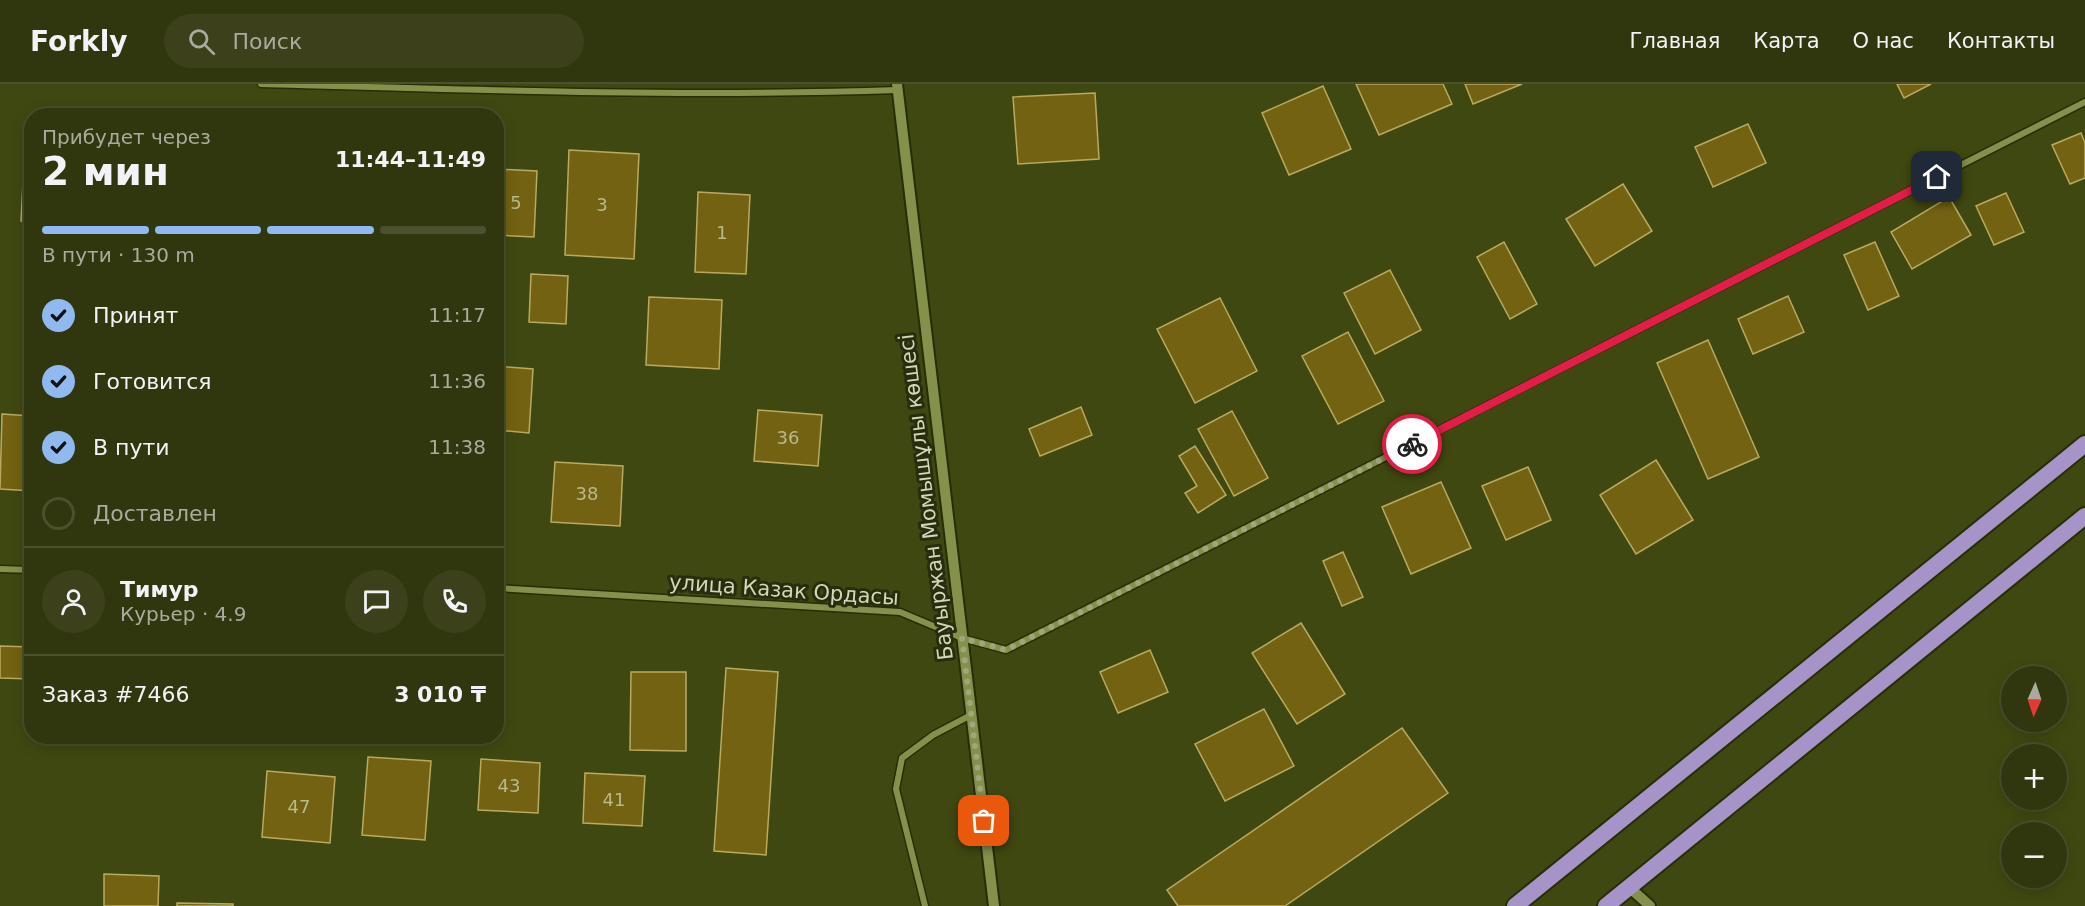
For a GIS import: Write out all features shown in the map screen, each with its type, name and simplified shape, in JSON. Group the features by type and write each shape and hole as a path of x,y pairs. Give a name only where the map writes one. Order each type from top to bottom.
{"highway":[{"path":"1515,906 2085,444"},
{"path":"1606,906 2085,516"}],"street":[{"path":"261,84 609,94 784,94 897,87"},
{"name":"Бауыржан Момышұлы көшесі","path":"897,87 994,906"},
{"name":"улица Казак Ордасы","path":"504,588 900,612 962,638 1006,650 2085,102"},
{"path":"0,569 24,570"},
{"path":"925,906 896,789 902,758 933,735 971,715"},
{"path":"1629,887 1650,906"}],"building":[{"path":"1356,84 1443,84 1452,104 1379,135"},
{"path":"1465,84 1522,84 1473,104"},
{"path":"1897,84 1931,84 1904,98"},
{"path":"1323,86 1351,149 1289,175 1262,113"},
{"path":"1095,93 1099,159 1018,164 1013,97"},
{"path":"1748,124 1766,163 1713,187 1695,147"},
{"path":"2081,133 2085,143 2085,178 2070,184 2052,145"},
{"path":"569,150 639,154 634,259 565,255"},
{"path":"24,162 24,221 21,221"},
{"path":"504,169 537,171 534,237 504,235"},
{"path":"1623,184 1652,231 1595,266 1566,219"},
{"path":"698,192 750,195 746,274 695,272"},
{"path":"2006,193 2024,232 1994,245 1976,206"},
{"path":"1949,197 1971,235 1912,269 1891,232"},
{"path":"1504,242 1537,304 1510,319 1477,257"},
{"path":"1875,242 1899,296 1868,310 1844,255"},
{"path":"1390,270 1421,330 1375,354 1344,293"},
{"path":"531,274 568,276 566,324 529,322"},
{"path":"1788,296 1804,332 1753,354 1738,319"},
{"path":"649,297 722,300 719,369 646,365"},
{"path":"1220,298 1257,371 1195,403 1157,329"},
{"path":"1348,332 1384,401 1338,424 1302,356"},
{"path":"1708,340 1759,457 1708,479 1657,363"},
{"path":"504,367 533,369 529,433 504,431"},
{"path":"1081,407 1092,435 1040,456 1029,429"},
{"path":"758,410 822,415 818,466 754,461"},
{"path":"1232,411 1268,478 1234,496 1198,429"},
{"path":"2,414 24,415 24,490 0,489"},
{"path":"1195,446 1226,495 1198,513 1185,493 1197,486 1179,456"},
{"path":"1656,460 1693,520 1636,554 1600,495"},
{"path":"555,462 623,466 620,526 551,522"},
{"path":"1528,467 1551,520 1506,540 1482,486"},
{"path":"1441,482 1471,548 1411,574 1382,507"},
{"path":"1343,552 1363,597 1342,606 1323,561"},
{"path":"1301,623 1345,694 1297,724 1252,653"},
{"path":"0,646 24,647 24,679 0,678"},
{"path":"1150,650 1168,692 1118,713 1100,672"},
{"path":"726,668 778,672 766,855 714,851"},
{"path":"631,672 686,672 686,751 630,750"},
{"path":"1264,709 1294,766 1225,801 1195,744"},
{"path":"1402,728 1448,793 1285,906 1178,906 1167,890"},
{"path":"368,757 431,761 425,840 362,835"},
{"path":"481,759 540,763 538,813 478,810"},
{"path":"267,771 335,777 330,843 262,837"},
{"path":"585,773 645,776 642,826 583,823"},
{"path":"104,874 159,876 158,906 104,906"},
{"path":"177,903 233,904 233,906 177,906"}],"way so far":[{"path":"984,821 962,638 1006,650 1412,444"}],"route":[{"path":"1412,444 1937,177"}]}
